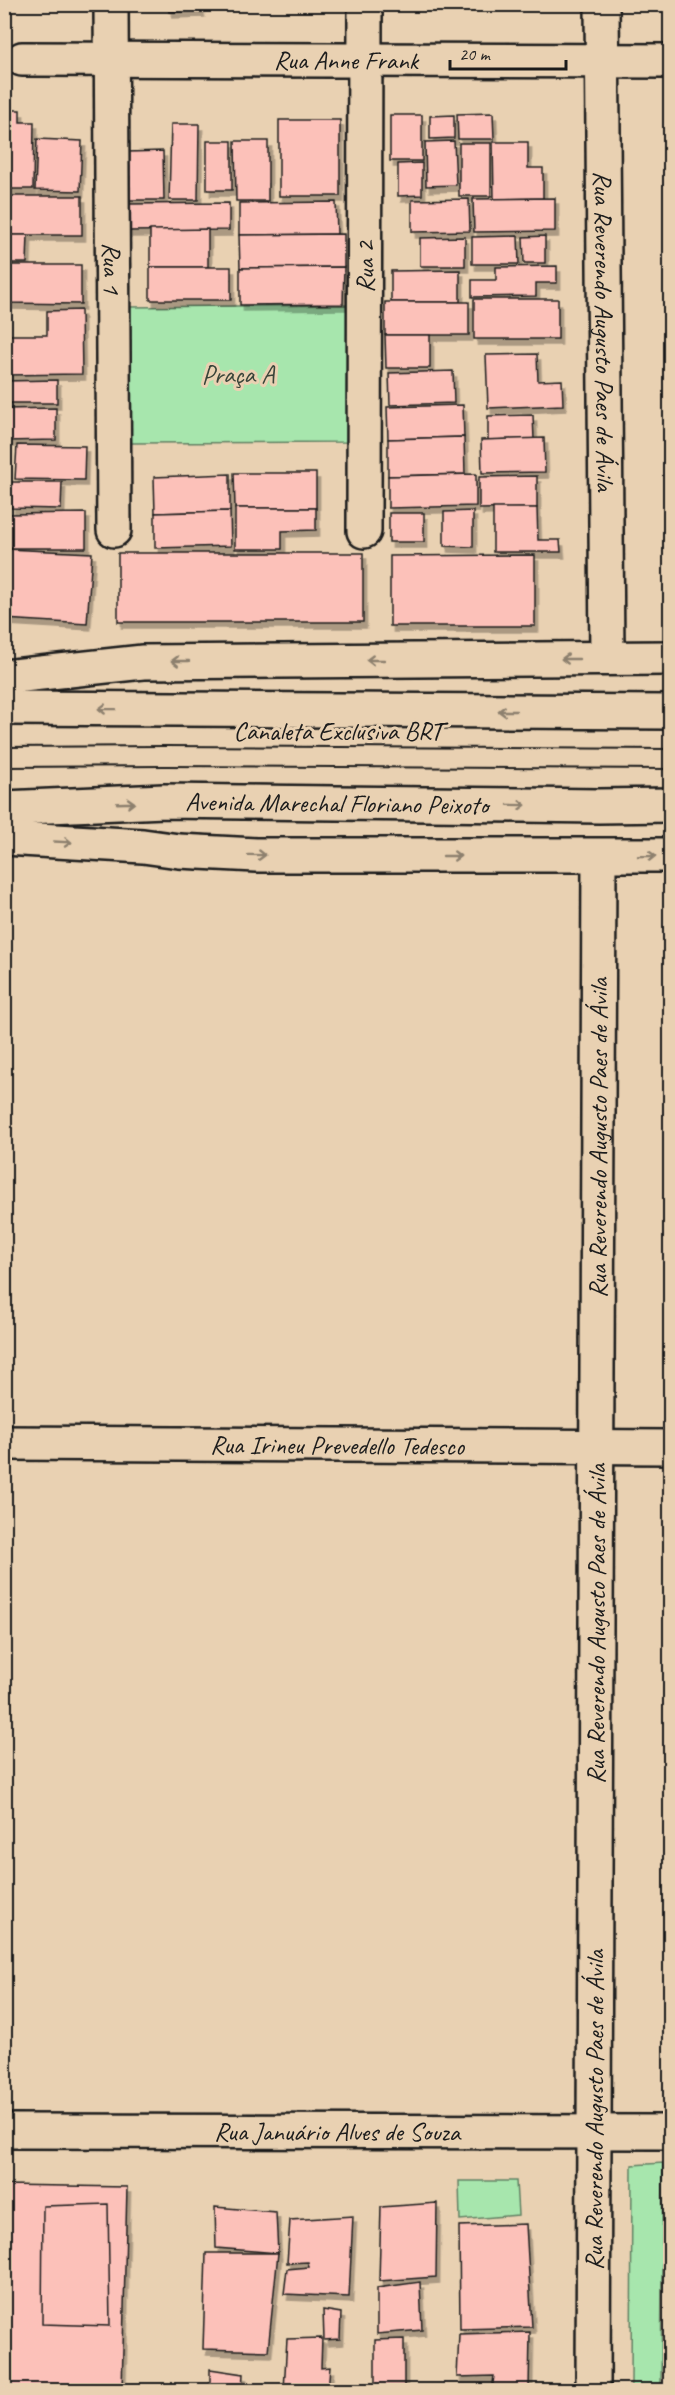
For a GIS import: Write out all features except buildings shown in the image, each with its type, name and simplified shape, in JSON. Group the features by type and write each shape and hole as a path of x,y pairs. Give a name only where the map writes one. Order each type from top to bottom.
{"street":[{"name":"Rua 1","path":"111,4 114,530"},
{"name":"Rua 2","path":"364,531 365,4"},
{"name":"Rua Reverendo Augusto Paes de Ávila","path":"602,4 607,658"},
{"name":"Rua Anne Frank","path":"22,59 670,61"},
{"path":"4,677 143,662 670,658"},
{"path":"4,708 670,712"},
{"name":"Avenida Marechal Floriano Peixoto","path":"4,808 164,801 670,805"},
{"path":"4,838 256,855 599,857 670,855"},
{"name":"Rua Reverendo Augusto Paes de Ávila","path":"594,2391 599,857"},
{"name":"Rua Irineu Prevedello Tedesco","path":"4,1443 670,1447"},
{"name":"Rua Januário Alves de Souza","path":"4,2131 670,2132"}],"lane":[{"name":"Canaleta Exclusiva BRT","path":"4,757 670,759"}],"green space":[{"name":"Praça A","path":"348,305 349,442 128,443 128,307"},
{"path":"663,2163 661,2390 631,2390 632,2165"},
{"path":"459,2181 516,2181 518,2215 460,2220"}]}
